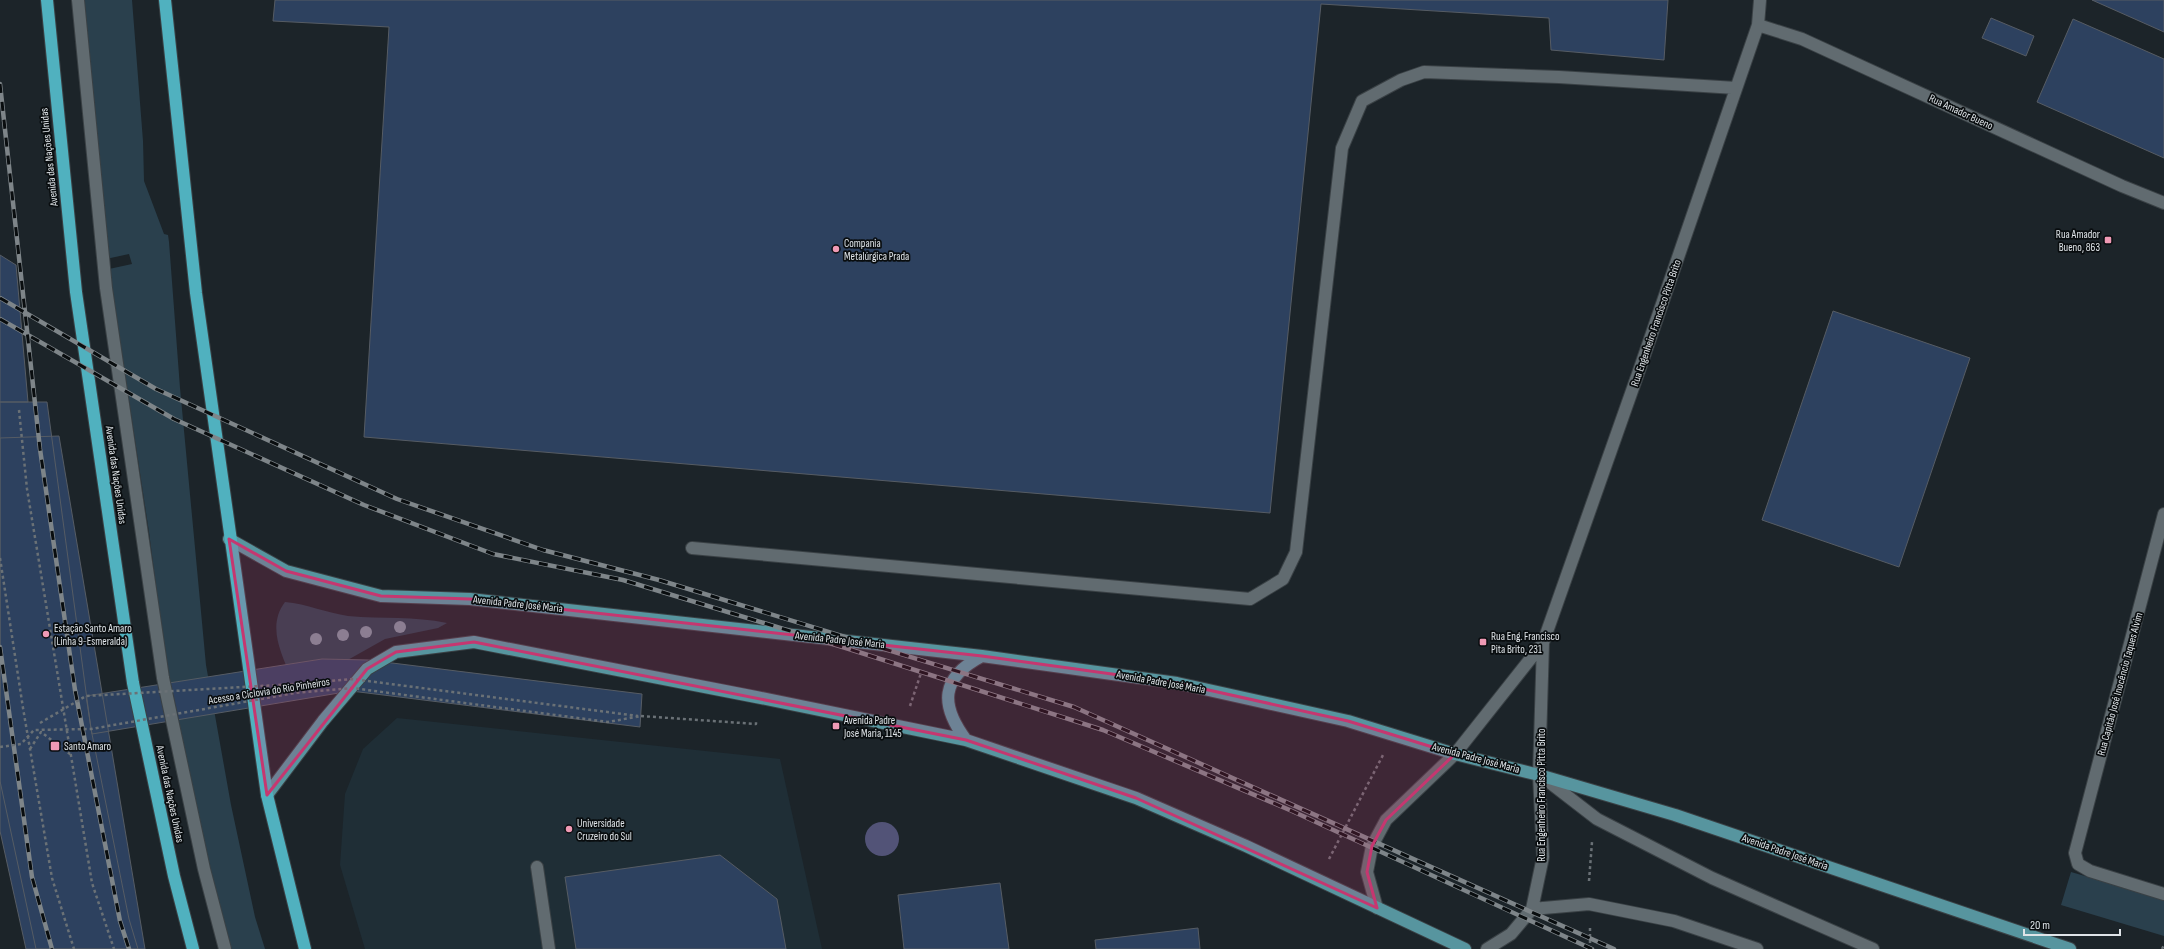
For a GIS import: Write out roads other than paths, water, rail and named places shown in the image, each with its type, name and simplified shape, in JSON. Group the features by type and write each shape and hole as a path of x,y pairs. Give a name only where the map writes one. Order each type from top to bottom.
{"highway":[{"name":"Avenida das Nações Unidas","path":"47,0 76,292 133,683 174,876 193,949"},
{"path":"165,0 196,293 229,539 267,795 305,949"}],"main road":[{"name":"Avenida Padre José Maria","path":"229,539 286,571 381,596 470,599 982,656 1177,683 1348,721 1455,754 1539,775 1675,815 2070,949"},
{"path":"267,795 322,721 366,669 396,652 474,642 966,740 1136,798 1246,846 1465,949"},
{"path":"966,740 956,726 949,710 948,693 955,676 968,663 982,656"}],"street":[{"path":"78,0 106,288 163,678 204,869 225,949"},
{"name":"Rua Engenheiro Francisco Pitta Brito","path":"1488,949 1511,934 1532,909 1543,857 1539,775 1543,643 1758,25 1760,0"},
{"name":"Rua Amador Bueno","path":"1758,25 1802,39 2114,182 2164,203"},
{"path":"692,548 1250,599 1283,579 1296,552 1342,148 1362,101 1401,80 1424,72 1559,77 1736,88"},
{"name":"Rua Capitão José Inocêncio Taques Alvim","path":"2164,514 2075,853 2078,864 2090,871 2164,894"},
{"name":"Rua Engenheiro Francisco Pitta Brito","path":"1377,908 1367,872 1372,846 1386,820 1455,754 1543,643"},
{"path":"1539,775 1597,819 1712,878 1873,949"},
{"path":"537,867 549,949"},
{"path":"1532,909 1589,904 1674,921 1757,949"}],"water":[{"path":"879,822 885,822 889,823 896,829 899,839 898,846 892,853 885,856 879,856 875,855 868,849 865,842 865,836 866,832 872,825"}],"railway":[{"path":"0,84 40,449 75,690 120,921 129,949"},
{"path":"0,298 156,389 397,499 543,550 659,580 1074,707 1614,949"},
{"path":"0,319 174,419 364,505 493,554 623,580 849,649 1103,730 1292,811 1592,949"},
{"path":"0,647 32,877 52,949"}],"place":[{"name":"Rua Amador Bueno, 863","path":"2108,240"},
{"name":"Compania Metalúrgica Prada","path":"836,249"},
{"name":"Estação Santo Amaro (Linha 9-Esmeralda)","path":"46,634"},
{"name":"Rua Eng. Francisco Pita Brito, 231","path":"1483,642"},
{"name":"Avenida Padre José Maria, 1145","path":"836,726"},
{"name":"Santo Amaro","path":"55,746"},
{"name":"Universidade Cruzeiro do Sul","path":"569,829"}]}
